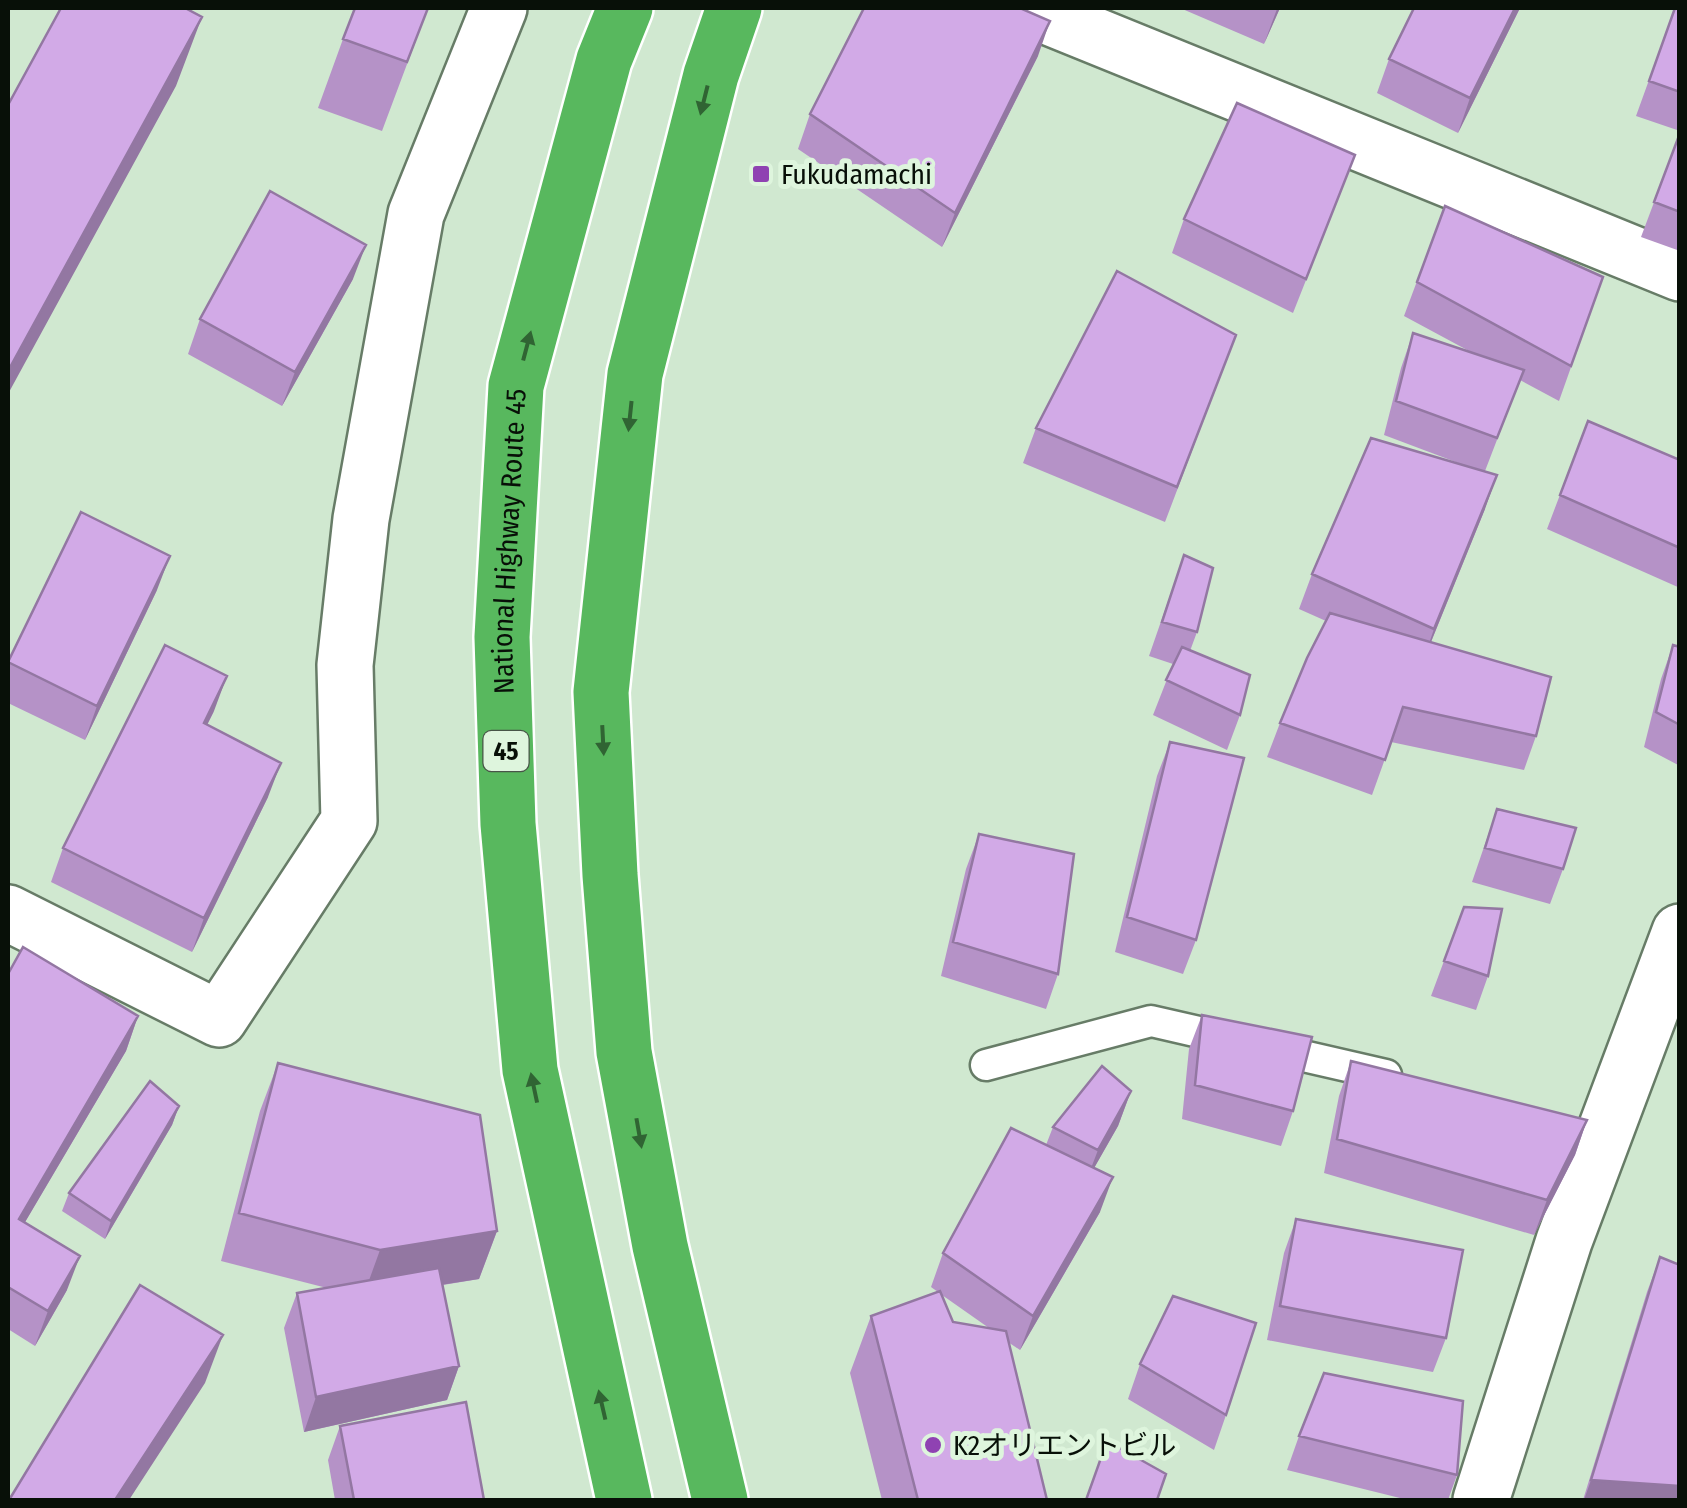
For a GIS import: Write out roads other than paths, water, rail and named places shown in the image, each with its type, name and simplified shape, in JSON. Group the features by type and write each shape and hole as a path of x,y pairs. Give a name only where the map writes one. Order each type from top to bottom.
{"highway":[{"name":"National Highway Route 45","path":"624,1500 530,1070 508,824 502,637 516,386 604,60 625,8"},
{"path":"720,1500 660,1246 624,1052 601,692 635,374 711,75 734,8"}],"street":[{"path":"8,913 220,1019 350,820 345,665 361,519 416,214 498,8"},
{"path":"1027,8 1680,273"},
{"path":"1481,1500 1597,1124 1680,932"}],"lane":[{"path":"986,1065 1150,1021 1416,1082"}],"place":[{"name":"Fukudamachi","path":"761,174"},
{"name":"K2オリエントビル","path":"933,1445"}]}
